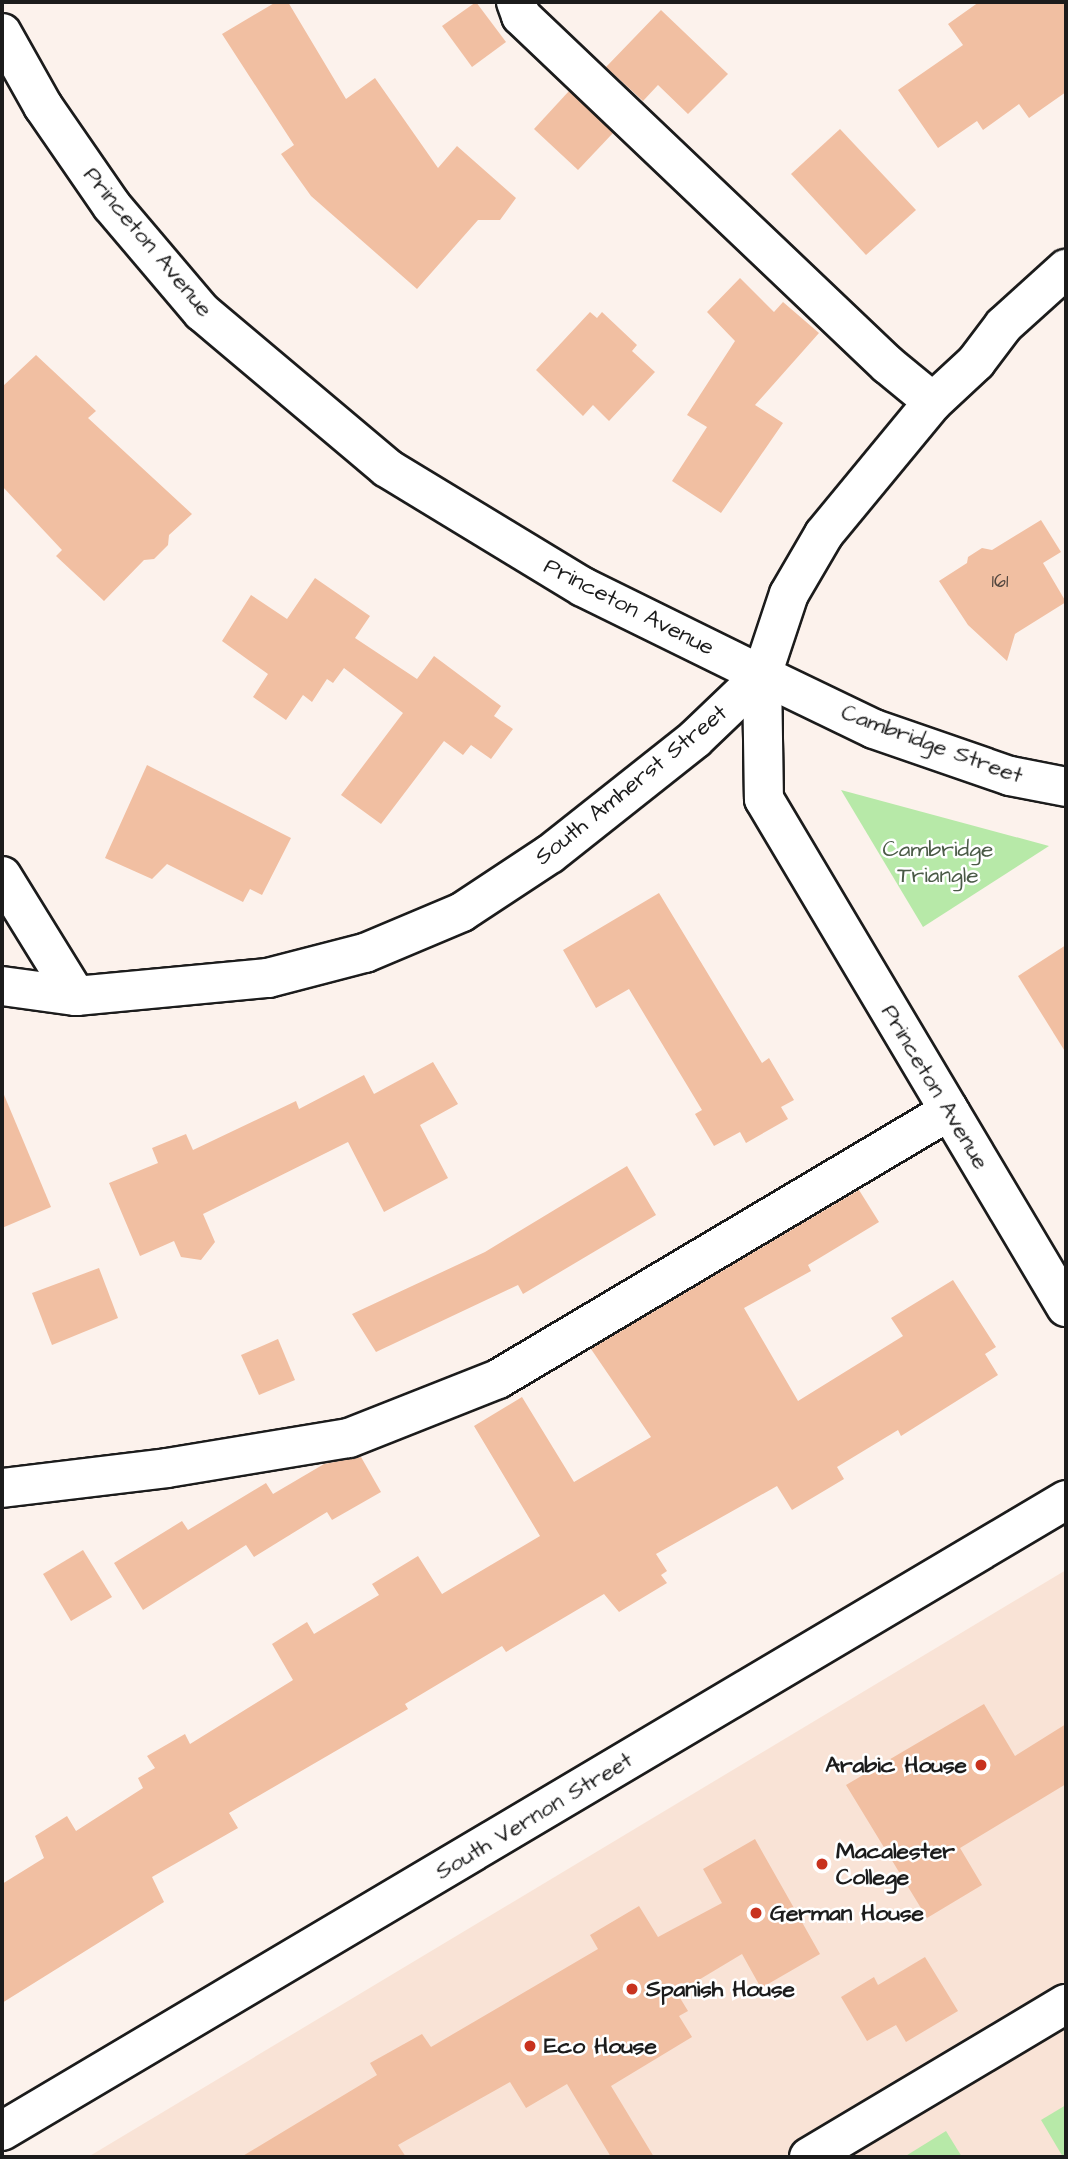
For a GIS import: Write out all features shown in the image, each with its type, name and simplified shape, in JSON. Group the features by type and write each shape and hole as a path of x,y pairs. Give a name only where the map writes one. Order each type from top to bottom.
{"street":[{"path":"516,2 531,25 888,365 933,402"},
{"name":"Princeton Avenue","path":"2,33 43,106 112,206 202,312 387,468 583,587 762,675 764,799 1066,1307"},
{"name":"South Amherst Street","path":"2,986 76,996 268,978 365,953 462,912 550,854 695,739 762,675 789,594 824,534 933,402 976,362 1004,325 1066,269"},
{"name":"Cambridge Street","path":"762,675 874,729 1010,776 1066,787"},
{"path":"2,876 76,996"},
{"path":"2,1488 167,1468 349,1438 498,1379 949,1111"},
{"name":"South Vernon Street","path":"2,2132 1066,1500"},
{"path":"809,2157 1066,2004"}],"shaded area":[{"name":"Macalester College","path":"1066,1570 1066,2157 88,2157"}],"green space":[{"name":"Cambridge Triangle","path":"841,790 1049,846 923,927"},
{"path":"1066,2105 1066,2157 1063,2157 1041,2120"},
{"path":"946,2131 962,2157 904,2157"}],"building":[{"path":"276,2 288,2 346,99 375,78 438,168 457,146 516,198 500,220 478,220 417,289 311,196 281,154 294,145 222,34"},
{"path":"476,2 506,42 472,67 442,26"},
{"path":"979,2 1066,2 1066,92 1029,118 1019,104 983,130 977,121 938,148 898,90 963,45 948,24"},
{"path":"661,10 728,74 688,114 658,85 643,101 606,67"},
{"path":"569,91 613,133 578,170 534,129"},
{"path":"840,129 916,210 866,255 791,174"},
{"path":"740,278 774,312 783,302 819,333 755,405 783,423 721,513 672,481 707,427 687,415 735,341 707,312"},
{"path":"590,312 597,318 602,312 637,345 632,351 655,372 609,421 593,405 583,416 536,370"},
{"path":"36,355 96,411 88,418 192,514 169,535 168,545 154,559 144,560 104,601 56,556 62,550 2,486 2,387"},
{"path":"1041,520 1061,552 1043,563 1066,602 1015,634 1007,661 968,625 939,581 967,563 968,557 982,548 992,550"},
{"path":"315,578 370,616 355,638 417,679 434,656 501,706 494,716 513,729 491,759 471,745 463,755 444,741 381,824 341,795 403,713 344,668 333,683 327,679 312,702 303,695 286,720 253,697 268,674 222,641 251,595 287,619"},
{"path":"147,765 291,838 262,895 250,889 243,902 167,864 152,879 105,858"},
{"path":"659,893 762,1063 769,1058 794,1100 781,1107 788,1119 746,1143 740,1132 714,1146 695,1114 702,1110 629,989 596,1008 563,950"},
{"path":"1066,945 1066,1053 1018,976"},
{"path":"433,1062 458,1104 420,1125 448,1178 384,1212 348,1142 203,1214 215,1242 201,1260 181,1257 174,1241 140,1256 109,1183 158,1163 152,1148 186,1134 193,1150 296,1101 299,1109 364,1075 374,1094"},
{"path":"2,1090 51,1207 2,1228"},
{"path":"627,1166 656,1215 523,1294 518,1285 376,1352 352,1314 485,1252"},
{"path":"859,1190 879,1222 808,1265 811,1271 744,1308 798,1401 903,1336 891,1318 953,1280 996,1347 985,1354 998,1375 901,1436 898,1430 837,1467 844,1479 792,1510 777,1486 656,1554 667,1571 661,1575 667,1583 619,1612 604,1594 506,1652 502,1646 405,1704 408,1709 229,1813 238,1828 152,1877 164,1902 2,2003 2,1884 44,1858 35,1836 67,1816 76,1831 143,1788 138,1778 155,1768 147,1756 185,1734 190,1744 293,1680 272,1644 307,1622 314,1634 379,1595 372,1584 418,1556 442,1594 540,1536 474,1426 522,1397 574,1482 651,1437 591,1349"},
{"path":"99,1268 118,1318 52,1345 32,1293"},
{"path":"278,1339 295,1380 259,1395 241,1355"},
{"path":"361,1457 381,1492 332,1520 327,1512 254,1557 246,1545 143,1610 114,1563 182,1521 188,1530 266,1483 273,1494 324,1464"},
{"path":"83,1550 112,1597 71,1621 43,1574"},
{"path":"984,1704 1015,1756 1066,1724 1066,1784 960,1848 982,1885 927,1918 846,1785"},
{"path":"755,1839 820,1954 761,1988 742,1954 677,1993 688,2011 679,2016 692,2037 611,2086 654,2157 611,2157 567,2084 526,2108 510,2082 398,2145 406,2157 241,2157 377,2075 370,2063 422,2034 431,2047 598,1949 590,1935 639,1906 658,1937 722,1903 703,1869"},
{"path":"925,1957 958,2011 906,2042 896,2025 867,2041 841,1997 874,1977 878,1985"}],"place":[{"name":"Arabic House","path":"981,1765"},
{"name":"Macalester College","path":"822,1864"},
{"name":"German House","path":"756,1913"},
{"name":"Spanish House","path":"632,1989"},
{"name":"Eco House","path":"530,2046"}]}
